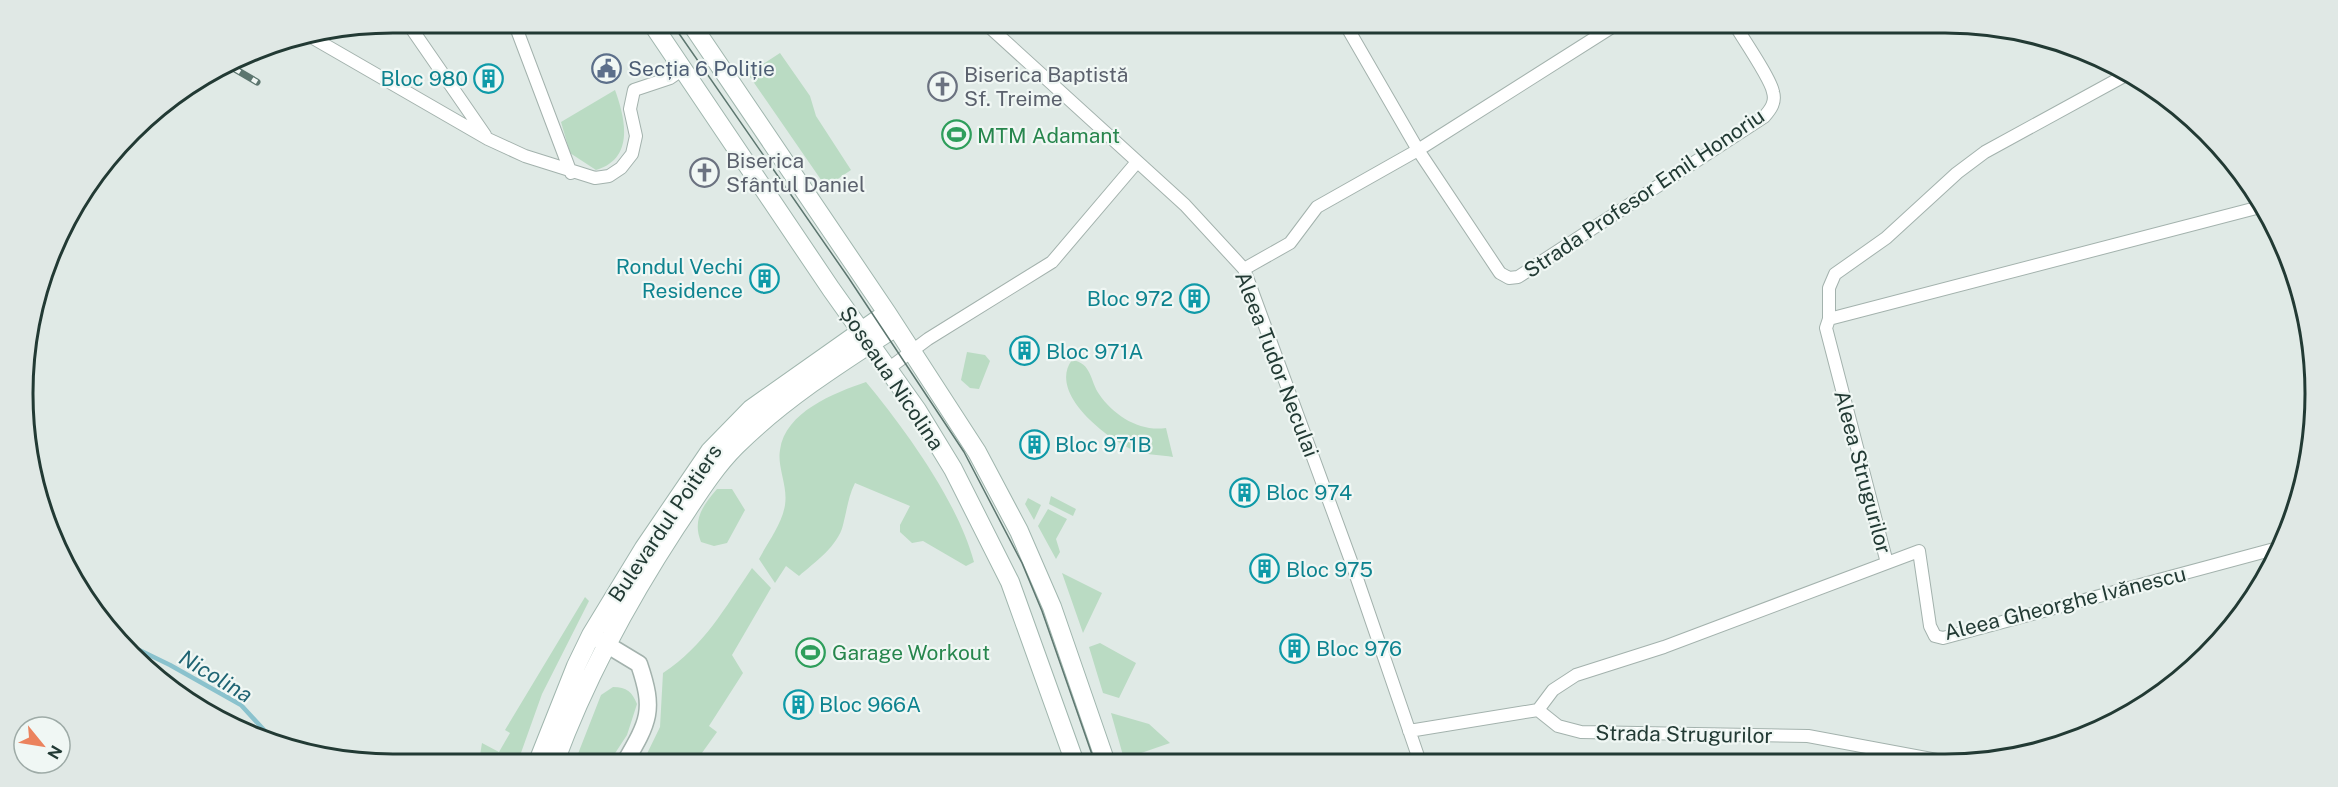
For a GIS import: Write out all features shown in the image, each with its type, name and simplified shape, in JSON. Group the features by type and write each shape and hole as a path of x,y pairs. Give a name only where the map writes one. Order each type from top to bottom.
{"main road":[{"name":"Șoseaua Nicolina","path":"658,33 888,369 953,469 997,553 1026,623 1072,754"},
{"name":"Șoseaua Nicolina","path":"697,33 977,452 1019,531 1052,608 1103,754"},
{"name":"Bulevardul Poitiers","path":"541,754 576,666 598,639 651,538 718,442 751,409 891,320"},
{"name":"Bulevardul Poitiers","path":"558,754 590,674 598,639"}],"street":[{"path":"415,33 488,138"},
{"path":"518,33 571,173"},
{"name":"Aleea Tudor Neculai","path":"996,33 1185,206 1244,269 1280,363 1417,754"},
{"name":"Strada Profesor Emil Honoriu","path":"1350,33 1418,150 1503,276 1518,277 1576,237 1764,117 1771,109 1774,99 1771,84 1740,33"},
{"path":"1244,269 1290,243 1317,207 1418,150 1603,33"},
{"path":"317,41 488,138 571,173 595,178 609,176 621,168 632,154 636,136 630,109 634,90 670,78 683,69"},
{"name":"Aleea Strugurilor","path":"1538,710 1553,690 1576,675 1664,647 1887,563 1826,327 1829,288 1835,274 1886,238 1957,173 1985,152 2120,78"},
{"path":"888,369 1052,262 1137,162"},
{"path":"1828,319 2254,209"},
{"name":"Aleea Gheorghe Ivănescu","path":"1887,563 1919,551 1930,626 1935,636 1943,638 2269,550"},
{"path":"598,639 639,664 648,691 650,706 646,723 629,754"},
{"path":"1409,731 1538,710"},
{"name":"Strada Strugurilor","path":"1538,710 1558,726 1581,732 1808,736 1904,754"}],"green space":[{"path":"780,53 810,96 816,116 851,170 826,187 748,74"},
{"path":"615,90 624,126 622,148 617,157 608,165 596,170 570,153 561,122"},
{"path":"967,352 985,355 990,361 979,389 970,388 961,380"},
{"path":"1072,360 1079,362 1087,369 1105,402 1128,421 1156,429 1166,428 1173,457 1136,451 1111,437 1084,414 1068,387 1066,373"},
{"path":"866,382 929,467 956,515 974,562 966,566 923,541 912,543 900,532 900,525 910,506 855,483 840,533 831,547 799,576 786,566 775,583 759,559 778,526 785,505 786,498 779,456 784,437 791,425 813,406 826,398"},
{"path":"717,489 732,489 745,510 727,543 714,546 701,542 698,520 703,507"},
{"path":"1051,496 1076,509 1073,516 1049,504"},
{"path":"1028,498 1041,505 1034,520 1025,504"},
{"path":"1048,509 1067,519 1056,539 1060,552 1056,559 1038,526"},
{"path":"752,568 771,588 732,655 743,673 709,726 717,732 701,754 647,754 660,727 663,673 691,651 723,612"},
{"path":"1062,573 1102,593 1083,633"},
{"path":"585,597 589,601 542,694 521,754 480,754 482,743 499,752 510,733 505,730"},
{"path":"1100,643 1136,663 1119,698 1103,693 1089,647"},
{"path":"613,687 622,688 633,696 637,704 627,735 615,754 578,754 601,695"},
{"path":"1111,713 1149,724 1170,743 1138,754 1123,754"}],"waterway":[{"name":"Nicolina","path":"143,652 241,705 264,730"}],"tram line":[{"path":"679,33 848,277 964,452 1022,563 1042,611 1092,754"}],"railway":[{"path":"235,69 257,82"}],"place":[{"name":"Secția 6 Poliție","path":"607,68"},
{"name":"Bloc 980","path":"489,78"},
{"name":"Biserica Baptistă Sf. Treime","path":"943,86"},
{"name":"MTM Adamant","path":"956,135"},
{"name":"Biserica Sfântul Daniel","path":"705,172"},
{"name":"Rondul Vechi Residence","path":"764,278"},
{"name":"Bloc 972","path":"1194,298"},
{"name":"Bloc 971A","path":"1025,351"},
{"name":"Bloc 971B","path":"1034,444"},
{"name":"Bloc 974","path":"1245,492"},
{"name":"Bloc 975","path":"1265,569"},
{"name":"Bloc 976","path":"1295,648"},
{"name":"Garage Workout","path":"811,652"},
{"name":"Bloc 966A","path":"798,704"}]}
